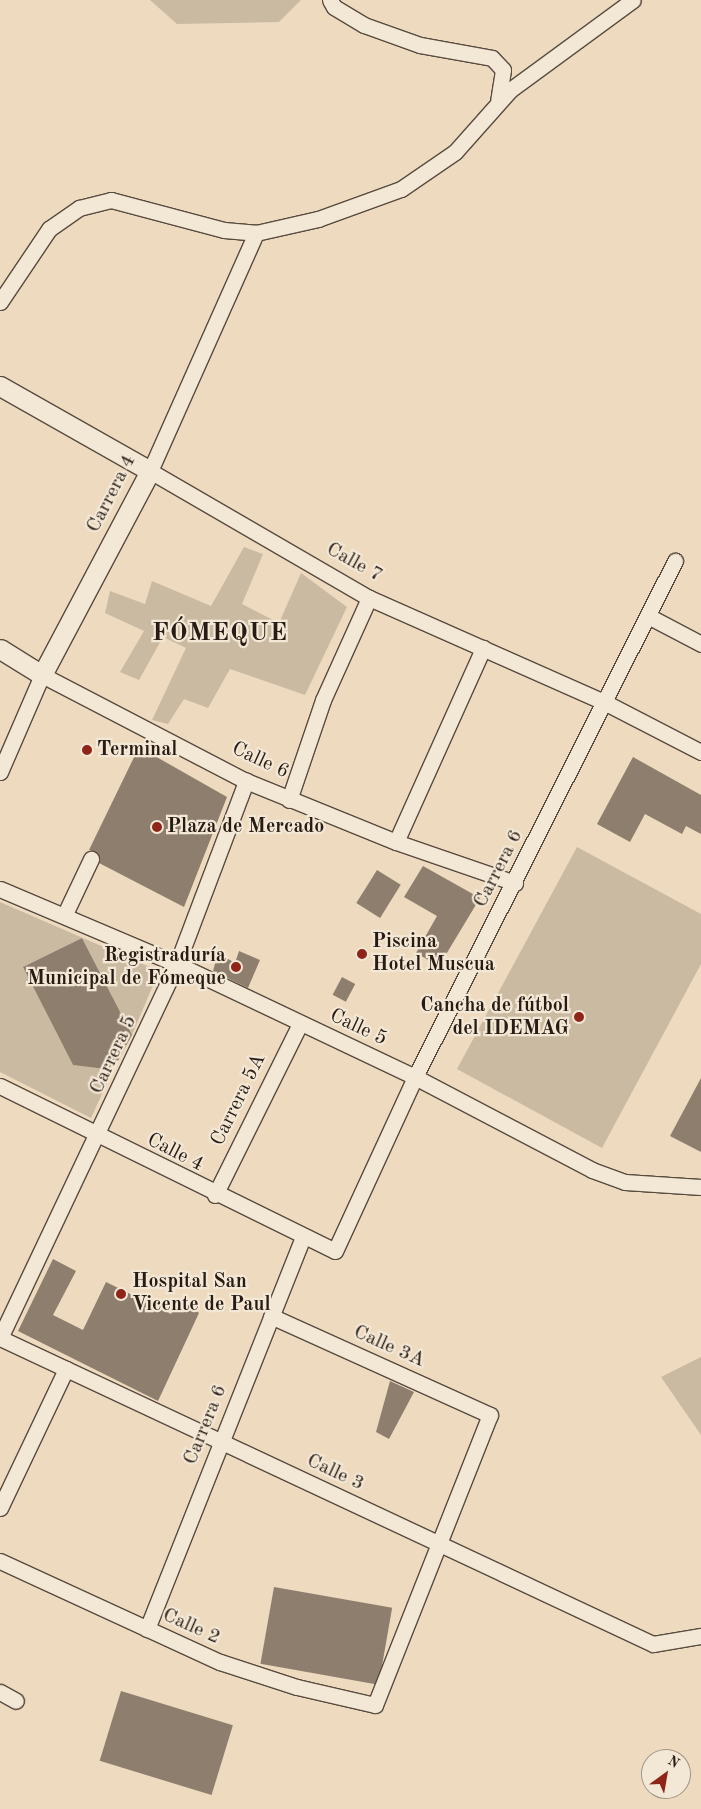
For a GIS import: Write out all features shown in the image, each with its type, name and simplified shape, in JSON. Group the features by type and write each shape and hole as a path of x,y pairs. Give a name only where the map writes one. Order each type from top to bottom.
{"street":[{"path":"330,0 334,7 364,25 420,45 492,58 503,70 503,88 495,109"},
{"path":"0,302 49,229 79,208 111,200 224,230 256,233 318,218 401,189 455,152 510,90 633,0"},
{"name":"Carrera 4","path":"0,772 42,674 150,471 256,233"},
{"name":"Calle 7","path":"0,386 369,598 606,703 701,752"},
{"name":"Carrera 6","path":"335,1251 415,1077 606,703 675,560"},
{"path":"289,800 324,700 369,598"},
{"path":"648,616 701,644"},
{"path":"396,842 483,648"},
{"name":"Calle 6","path":"0,649 42,674 246,780 289,800 396,842 515,883"},
{"name":"Carrera 5","path":"0,1338 98,1136 177,964 246,780"},
{"path":"65,914 90,859"},
{"name":"Calle 5","path":"0,889 65,914 177,964 415,1077 592,1170 625,1182 701,1187"},
{"name":"Carrera 5A","path":"215,1195 300,1024"},
{"name":"Calle 4","path":"0,1086 215,1195 335,1251"},
{"name":"Carrera 6","path":"147,1629 303,1236"},
{"name":"Calle 3A","path":"271,1316 490,1416 438,1543"},
{"name":"Calle 3","path":"0,1338 653,1644 701,1636"},
{"path":"0,1508 66,1369"},
{"name":"Calle 2","path":"0,1561 229,1665 297,1688 375,1705 438,1543"},
{"path":"0,1692 16,1701"}],"shaded area":[{"path":"150,0 301,0 279,22 177,24"},
{"path":"244,547 263,554 242,604 279,623 301,573 347,607 305,695 230,669 208,708 184,699 168,724 152,720 186,648 163,637 139,680 120,672 144,631 105,613 110,591 145,604 152,581 211,606"},
{"name":"Cancha de fútbol del IDEMAG","path":"577,847 701,914 701,964 602,1148 457,1069"},
{"path":"0,902 159,971 132,1035 82,938 23,967 73,1065 113,1070 91,1118 0,1072"},
{"path":"701,1357 701,1435 661,1377"}],"building":[{"name":"Plaza de Mercado","path":"139,747 227,797 184,907 99,863 98,853 89,850"},
{"path":"633,757 701,795 701,834 686,826 682,834 645,814 630,842 597,824"},
{"path":"423,866 480,898 439,966 416,953 437,916 404,897"},
{"path":"377,870 401,885 380,918 356,903"},
{"path":"82,938 132,1035 113,1070 73,1065 23,967"},
{"name":"Registraduría Municipal de Fómeque","path":"239,951 260,960 248,988 213,971 218,953 235,963"},
{"path":"342,977 355,984 346,1002 333,995"},
{"path":"701,1078 701,1152 670,1136"},
{"path":"53,1259 76,1271 53,1315 83,1330 106,1282 171,1314 180,1298 199,1313 158,1401 18,1331"},
{"path":"390,1381 414,1392 389,1439 376,1432"},
{"path":"274,1587 392,1608 379,1685 260,1664"},
{"path":"121,1691 233,1725 212,1795 100,1761"}],"place":[{"name":"Terminal","path":"87,750"},
{"name":"Plaza de Mercado","path":"157,827"},
{"name":"Piscina Hotel Muscua","path":"362,954"},
{"name":"Registraduría Municipal de Fómeque","path":"236,967"},
{"name":"Cancha de fútbol del IDEMAG","path":"579,1017"},
{"name":"Hospital San Vicente de Paul","path":"121,1294"}],"district":[{"name":"FÓMEQUE","path":"220,634"}]}
